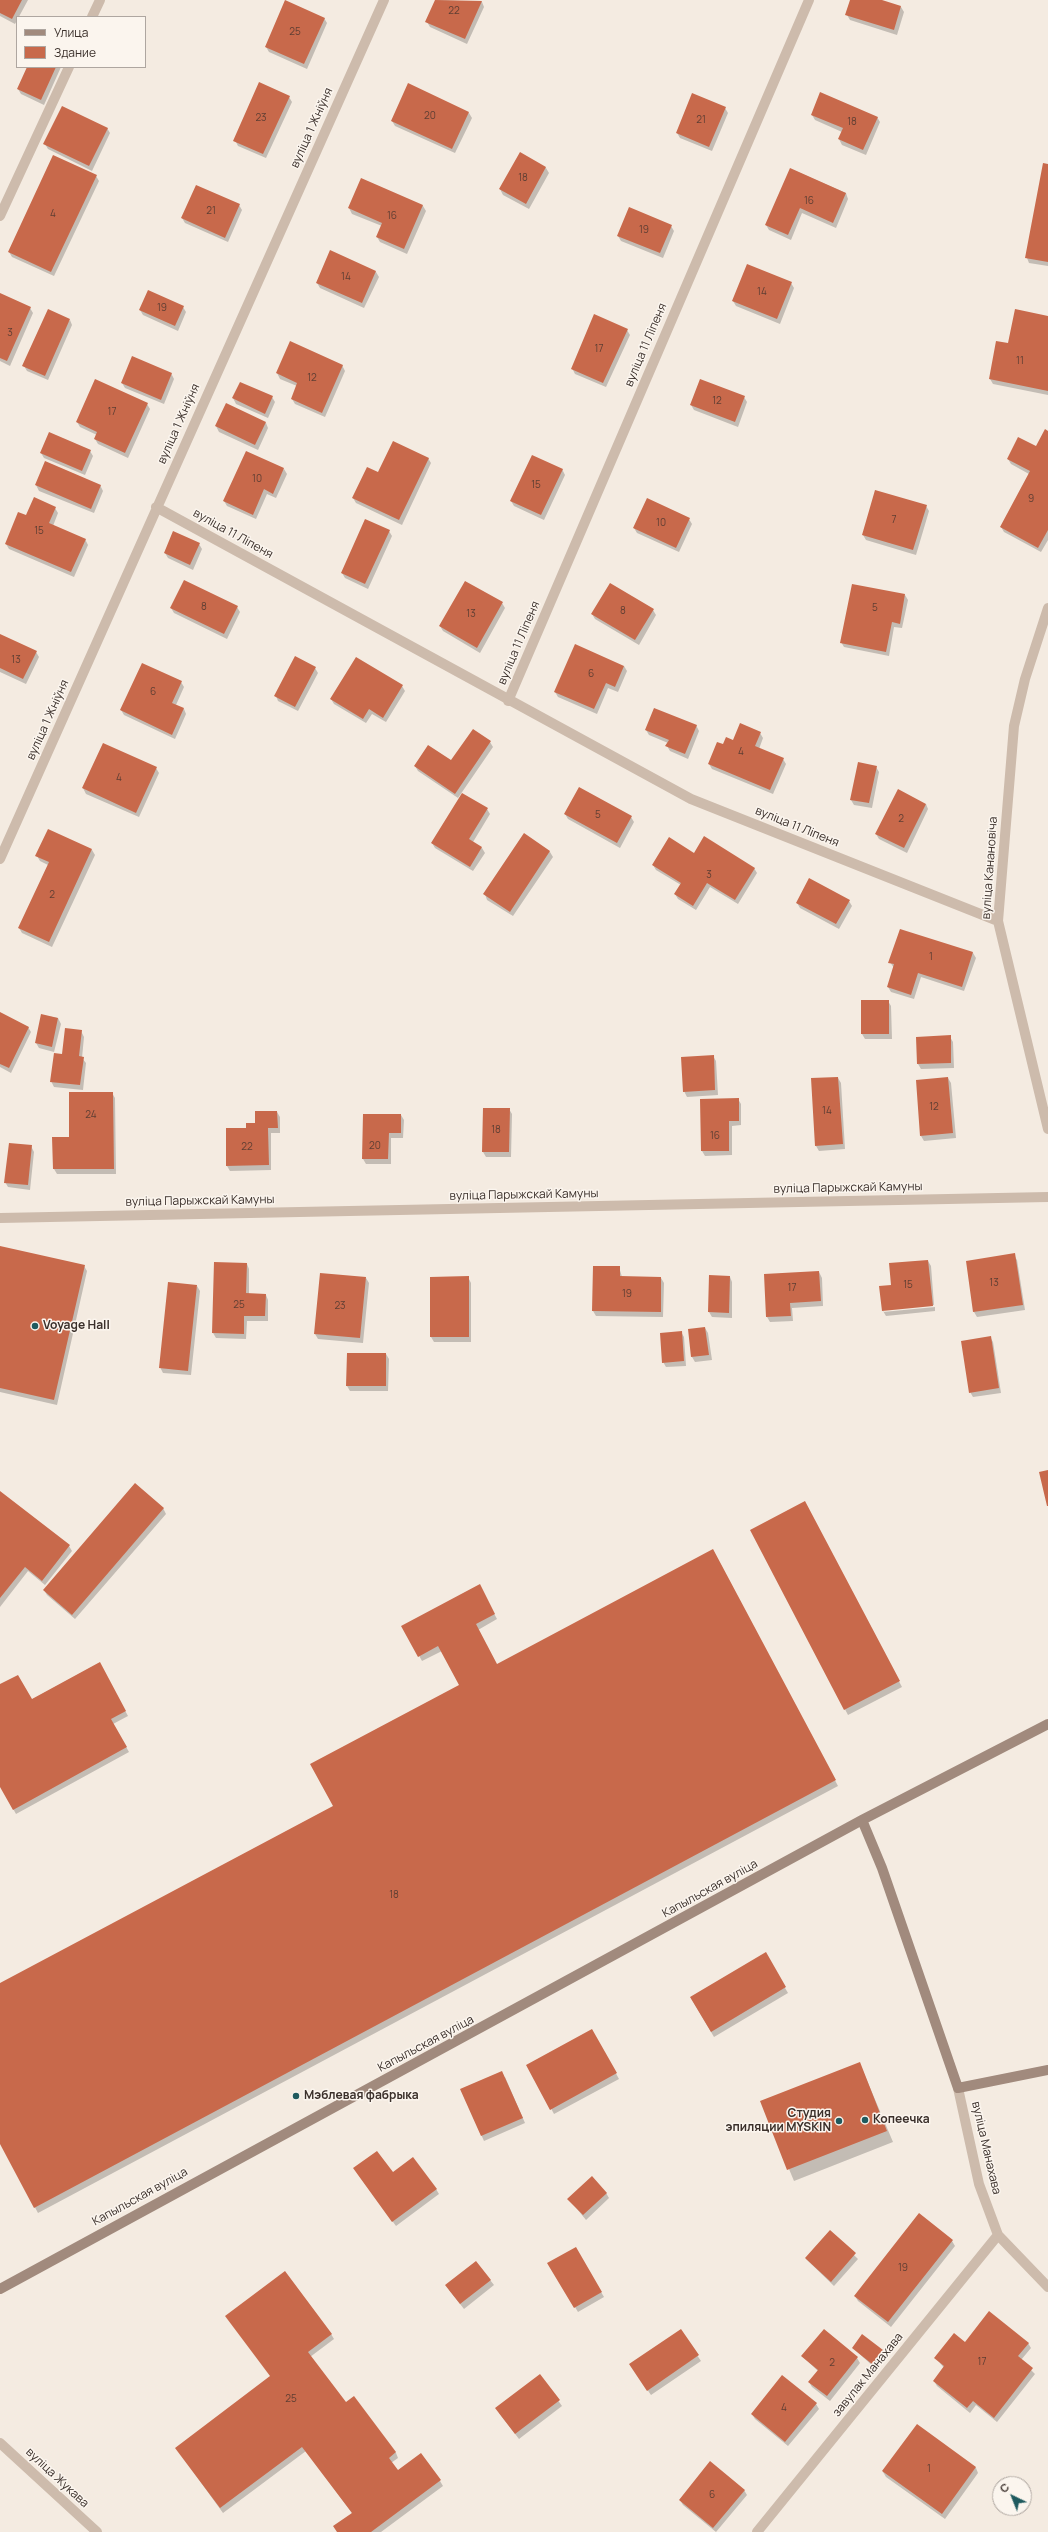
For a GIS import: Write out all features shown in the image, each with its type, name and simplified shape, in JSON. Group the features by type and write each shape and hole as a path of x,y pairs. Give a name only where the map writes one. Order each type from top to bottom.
{"main road":[{"name":"Капыльская вуліца","path":"0,2289 862,1820 1048,1724"},
{"path":"862,1820 882,1868 958,2088 1048,2070"}],"street":[{"path":"92,16 100,0"},
{"name":"вуліца 1 Жніўня","path":"0,859 156,507 384,0"},
{"name":"вуліца 11 Ліпеня","path":"508,701 809,0"},
{"path":"0,216 69,68"},
{"name":"вуліца 11 Ліпеня","path":"156,507 508,701 691,799 998,921"},
{"name":"вуліца Канановіча","path":"1048,608 1025,679 1014,726 998,921 1048,1129"},
{"name":"вуліца Парыжскай Камуны","path":"0,1218 1048,1197"},
{"name":"вуліца Манахава","path":"958,2088 979,2184 998,2235 1048,2287"},
{"name":"завулак Манахава","path":"757,2532 998,2235"},
{"name":"вуліца Жукава","path":"0,2443 97,2532"}],"building":[{"path":"0,0 22,0 12,19 0,13"},
{"path":"285,0 325,18 304,64 265,47"},
{"path":"435,0 482,1 465,39 425,22"},
{"path":"850,0 882,0 901,6 894,30 845,15"},
{"path":"27,68 56,68 41,100 17,89"},
{"path":"259,82 290,96 263,154 233,141"},
{"path":"408,83 469,112 452,149 391,121"},
{"path":"820,92 878,117 863,150 838,139 843,128 811,115"},
{"path":"692,93 726,107 709,147 676,133"},
{"path":"62,106 108,128 89,166 43,144"},
{"path":"520,152 546,167 526,204 499,189"},
{"path":"53,155 97,175 51,272 8,252"},
{"path":"1043,163 1048,164 1048,262 1025,258"},
{"path":"790,168 846,193 833,223 800,208 788,235 765,225"},
{"path":"361,178 423,205 404,249 376,237 382,223 348,208"},
{"path":"196,185 240,204 225,238 181,218"},
{"path":"629,207 672,225 660,253 617,236"},
{"path":"330,250 376,271 362,303 316,283"},
{"path":"747,264 792,282 777,319 732,301"},
{"path":"148,290 184,306 175,326 139,310"},
{"path":"0,293 31,307 7,361 0,358"},
{"path":"48,309 70,319 45,376 22,366"},
{"path":"1015,309 1048,316 1048,391 989,379 996,341 1008,343"},
{"path":"594,314 628,329 603,383 571,369"},
{"path":"290,341 343,365 322,413 291,399 297,383 276,373"},
{"path":"132,356 172,373 161,400 121,383"},
{"path":"95,379 148,403 125,453 94,439 97,432 76,422"},
{"path":"700,379 745,396 735,422 690,405"},
{"path":"240,382 273,396 265,414 232,398"},
{"path":"226,403 266,422 255,445 215,426"},
{"path":"1045,429 1048,431 1048,530 1038,548 1000,527 1030,471 1007,459 1018,437 1036,446"},
{"path":"49,432 91,450 82,471 40,453"},
{"path":"393,441 429,458 399,520 352,498 367,467 378,472"},
{"path":"246,451 284,468 273,494 264,489 253,515 223,501"},
{"path":"532,455 563,469 541,515 510,501"},
{"path":"45,461 101,485 91,509 35,485"},
{"path":"875,490 927,505 913,550 862,535"},
{"path":"34,497 56,507 49,523 86,539 71,572 5,544 18,512 26,515"},
{"path":"647,498 690,518 676,548 633,528"},
{"path":"365,519 390,530 365,584 341,573"},
{"path":"173,531 200,543 190,565 164,553"},
{"path":"184,580 238,606 224,634 170,608"},
{"path":"465,581 503,602 477,648 439,626"},
{"path":"610,583 654,609 635,640 591,614"},
{"path":"852,584 905,594 900,624 892,622 886,652 840,643"},
{"path":"0,634 37,651 23,679 0,668"},
{"path":"575,644 624,666 615,687 606,683 594,709 554,692"},
{"path":"295,656 316,667 295,707 274,696"},
{"path":"356,657 403,685 383,718 369,709 363,719 330,699"},
{"path":"142,663 182,681 172,703 184,708 172,735 120,710"},
{"path":"654,708 697,725 685,754 665,746 669,740 645,730"},
{"path":"740,723 761,732 755,746 784,758 770,790 708,764 717,742 723,744 726,737 733,740"},
{"path":"473,729 491,741 455,794 414,766 428,745 451,760"},
{"path":"103,743 157,767 136,813 82,788"},
{"path":"858,762 877,766 869,803 850,800"},
{"path":"579,787 632,816 617,843 564,814"},
{"path":"898,789 926,804 904,848 875,834"},
{"path":"462,793 488,808 469,839 482,847 470,867 431,843"},
{"path":"48,829 92,849 49,942 18,928 49,862 35,856"},
{"path":"524,833 550,851 510,912 483,894"},
{"path":"704,836 755,868 735,900 707,883 693,906 674,894 681,883 652,865 669,837 694,853"},
{"path":"809,878 850,900 836,924 796,903"},
{"path":"900,929 973,952 962,987 918,973 911,995 887,987 894,964 888,963"},
{"path":"861,1000 889,1000 889,1034 861,1034"},
{"path":"0,1012 29,1027 9,1068 0,1064"},
{"path":"41,1014 58,1018 52,1047 35,1043"},
{"path":"65,1028 82,1030 79,1056 84,1057 80,1085 50,1082 54,1053 62,1054"},
{"path":"951,1035 951,1063 917,1064 916,1037"},
{"path":"714,1055 715,1090 683,1092 681,1057"},
{"path":"838,1077 843,1144 815,1146 811,1078"},
{"path":"948,1077 953,1133 920,1136 916,1080"},
{"path":"69,1092 113,1092 114,1169 53,1169 52,1137 69,1137"},
{"path":"739,1098 739,1121 729,1121 729,1151 701,1151 700,1099"},
{"path":"483,1108 510,1108 509,1152 482,1152"},
{"path":"255,1111 277,1111 278,1128 268,1128 269,1165 226,1166 226,1128 246,1128 246,1123 255,1123"},
{"path":"363,1114 401,1114 401,1133 389,1133 388,1159 362,1159"},
{"path":"9,1143 32,1145 28,1185 4,1183"},
{"name":"Voyage Hall","path":"0,1246 85,1265 54,1400 0,1388"},
{"path":"1015,1253 1023,1305 973,1312 966,1261"},
{"path":"928,1260 933,1306 882,1311 879,1286 891,1285 889,1263"},
{"path":"214,1262 247,1263 246,1293 266,1294 265,1316 244,1316 244,1334 212,1333"},
{"path":"593,1266 620,1266 620,1276 661,1277 661,1312 592,1311"},
{"path":"819,1271 821,1301 790,1303 791,1316 766,1317 764,1274"},
{"path":"320,1273 366,1277 360,1338 314,1334"},
{"path":"709,1275 730,1276 729,1313 708,1312"},
{"path":"469,1276 469,1337 430,1337 430,1277"},
{"path":"168,1282 197,1285 188,1371 159,1368"},
{"path":"705,1327 709,1355 691,1357 688,1329"},
{"path":"682,1331 684,1361 662,1363 660,1333"},
{"path":"991,1336 999,1388 969,1393 961,1341"},
{"path":"347,1353 386,1353 386,1386 346,1386"},
{"path":"1048,1470 1048,1506 1047,1506 1039,1472"},
{"path":"135,1483 164,1508 72,1615 43,1590"},
{"path":"0,1491 70,1545 42,1581 25,1567 0,1598"},
{"path":"805,1501 900,1681 844,1710 750,1530"},
{"path":"713,1549 836,1780 34,2208 0,2144 0,1983 333,1806 310,1764 459,1685 438,1646 418,1657 401,1626 480,1584 495,1614 476,1624 497,1664"},
{"path":"100,1662 126,1711 111,1719 127,1747 13,1810 0,1787 0,1684 18,1675 32,1699"},
{"path":"766,1952 786,1987 711,2032 690,1997"},
{"path":"592,2029 617,2073 550,2110 526,2065"},
{"path":"860,2062 887,2131 787,2170 760,2101"},
{"path":"502,2071 523,2118 481,2136 460,2089"},
{"path":"377,2151 393,2172 413,2157 437,2189 392,2222 353,2168"},
{"path":"592,2176 607,2193 583,2215 567,2199"},
{"path":"919,2213 953,2240 888,2322 854,2296"},
{"path":"830,2230 856,2253 831,2282 805,2258"},
{"path":"576,2247 602,2292 574,2308 547,2263"},
{"path":"476,2261 491,2280 460,2304 445,2285"},
{"path":"285,2271 332,2334 308,2352 346,2402 354,2396 396,2452 389,2458 398,2470 421,2453 441,2480 371,2532 337,2532 333,2526 352,2513 302,2447 220,2508 175,2448 270,2376 225,2316"},
{"path":"989,2311 1029,2343 1018,2356 1033,2368 994,2418 973,2401 967,2408 933,2381 944,2366 934,2358 954,2333 965,2342"},
{"path":"681,2329 699,2355 647,2391 629,2364"},
{"path":"824,2329 858,2357 827,2396 808,2382 818,2370 801,2356"},
{"path":"862,2334 883,2350 872,2364 852,2348"},
{"path":"540,2374 560,2400 515,2434 495,2408"},
{"path":"782,2375 817,2403 785,2442 751,2414"},
{"path":"917,2424 976,2467 942,2514 882,2471"},
{"path":"710,2461 745,2490 713,2528 679,2500"}],"place":[{"name":"Voyage Hall","path":"35,1326"},
{"name":"Мэблевая фабрыка","path":"296,2096"},
{"name":"Копеечка","path":"865,2120"},
{"name":"Студия эпиляции MYSKIN","path":"839,2121"}]}
